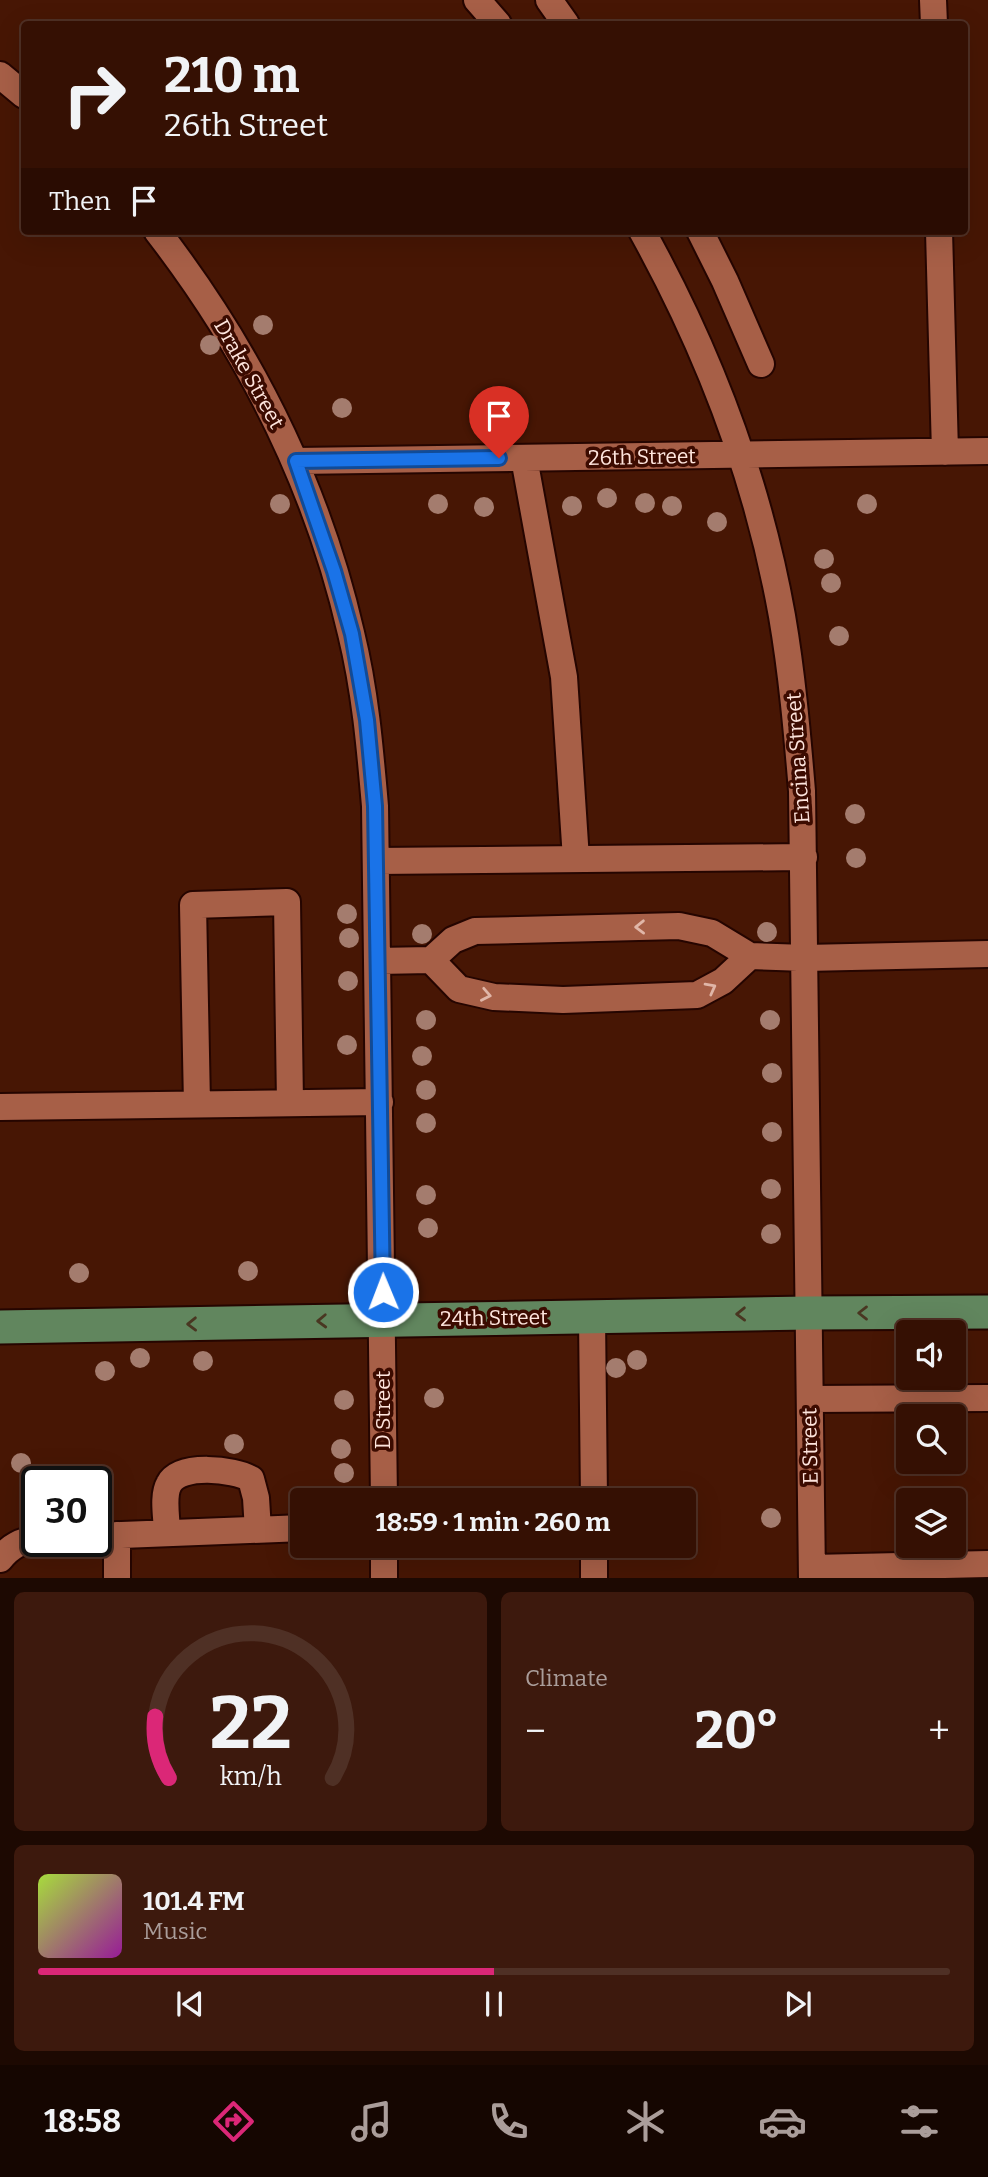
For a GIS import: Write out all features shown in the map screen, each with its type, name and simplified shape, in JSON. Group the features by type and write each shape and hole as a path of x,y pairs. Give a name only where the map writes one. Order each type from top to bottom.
{"main road":[{"name":"24th Street","path":"0,1327 809,1312 988,1312"}],"street":[{"path":"477,0 495,21"},
{"path":"549,0 564,21"},
{"path":"933,0 934,21"},
{"path":"0,75 21,92"},
{"name":"Drake Street","path":"159,235 225,326 266,398 296,461 329,550 352,634 367,720 375,806 383,1320"},
{"name":"Encina Street","path":"644,235 692,330 740,455 762,528 781,614 795,702 804,857 809,1312"},
{"path":"702,235 761,364"},
{"path":"939,235 945,452"},
{"name":"26th Street","path":"296,461 988,451"},
{"path":"524,458 564,677 576,859"},
{"path":"376,861 804,857"},
{"path":"197,1104 193,905 287,902 290,1103"},
{"path":"377,961 431,960 453,940 475,931 679,926 712,933 750,956 805,958 988,954"},
{"path":"431,960 459,989 494,997 563,1000 697,995 723,981 750,956"},
{"path":"0,1107 380,1102"},
{"name":"E Street","path":"809,1312 812,1573"},
{"path":"592,1317 594,1488"},
{"name":"D Street","path":"383,1320 384,1488"},
{"path":"810,1399 988,1398"},
{"path":"167,1533 166,1492 169,1483 181,1473 197,1471 234,1472 251,1479 255,1486 258,1530"},
{"path":"112,1535 290,1529"},
{"path":"0,1559 13,1545 21,1541"},
{"path":"112,1556 117,1578"},
{"path":"384,1558 384,1578"},
{"path":"594,1558 594,1578"},
{"path":"812,1573 988,1564"}],"route":[{"path":"383,1292 375,806 367,720 352,634 329,550 296,461 499,458"}]}
